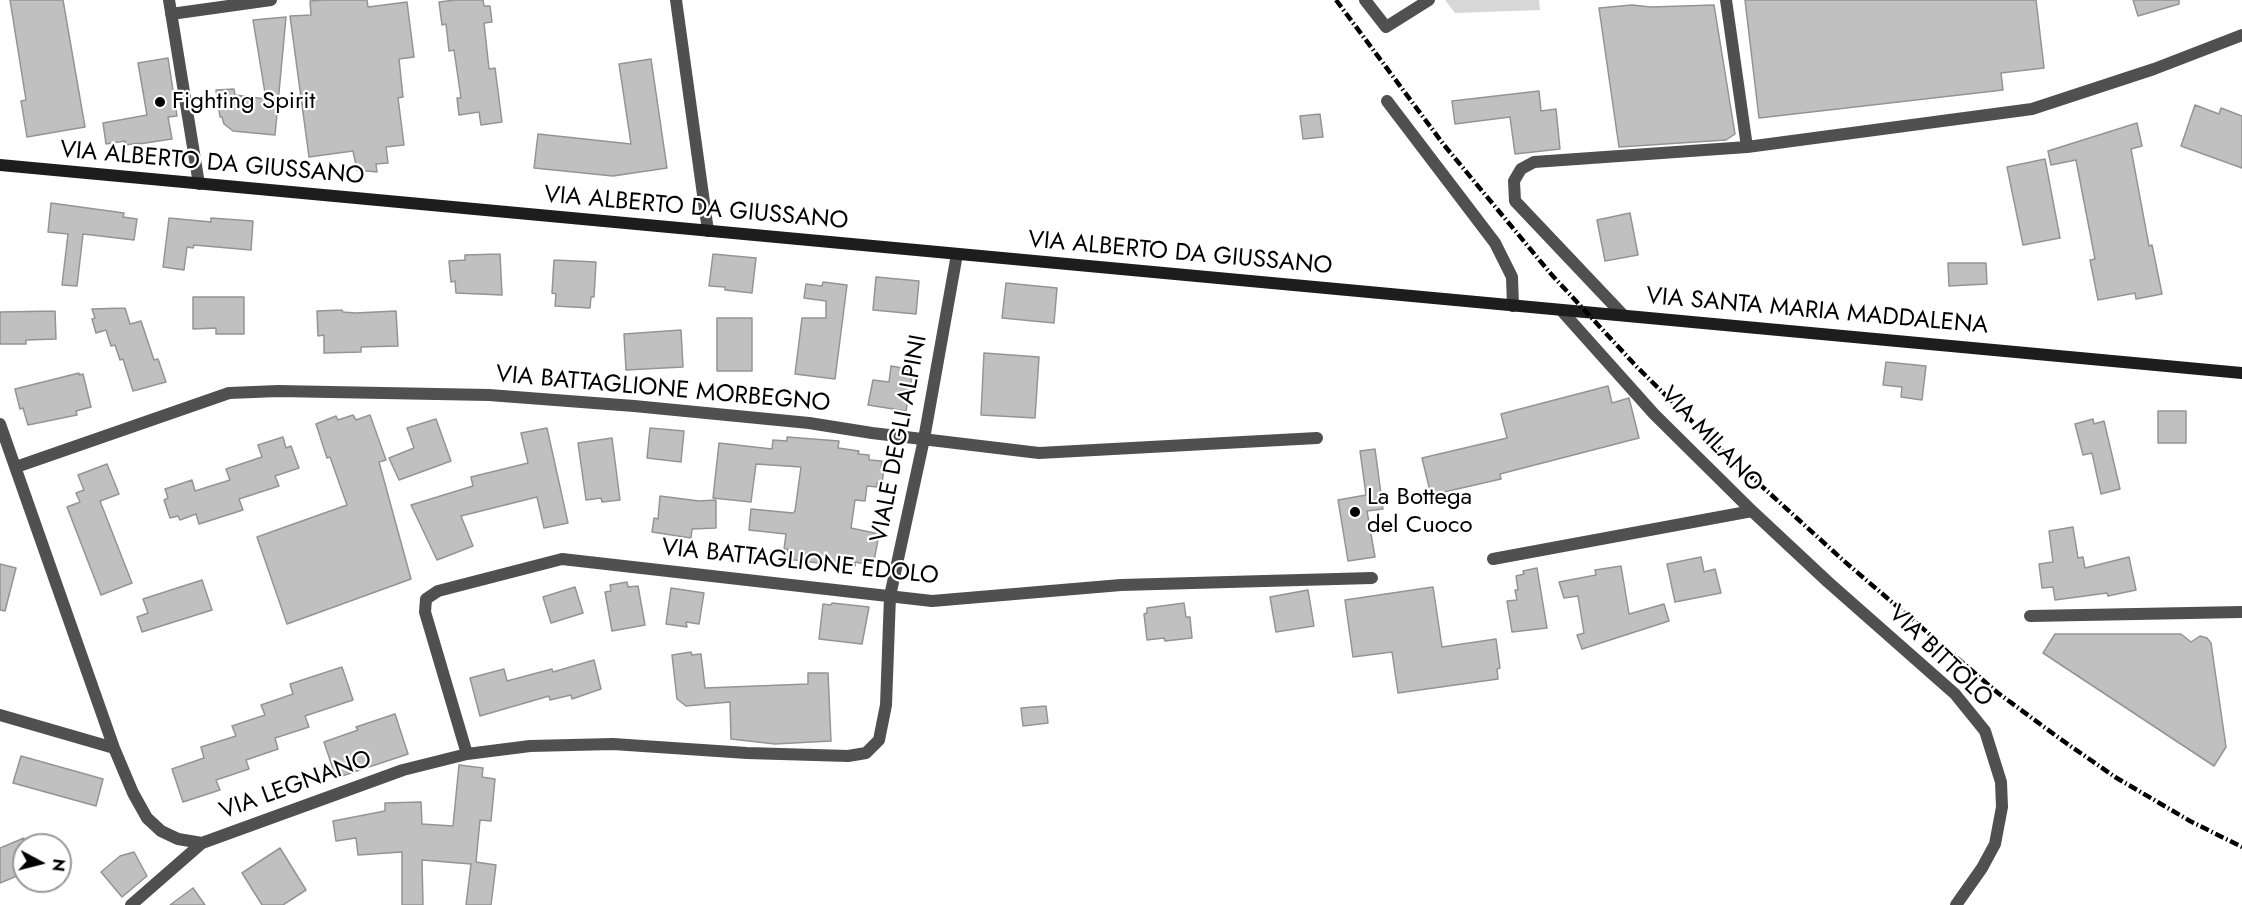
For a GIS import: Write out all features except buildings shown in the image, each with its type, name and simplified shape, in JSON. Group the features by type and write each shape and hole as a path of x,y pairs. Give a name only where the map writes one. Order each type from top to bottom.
{"street":[{"path":"169,0 200,184"},
{"path":"171,14 271,0"},
{"path":"676,0 708,231"},
{"path":"1365,0 1386,27 1429,0"},
{"path":"1726,0 1747,147"},
{"path":"1623,315 1515,201 1514,182 1521,168 1534,162 1747,147 2032,109 2154,69 2242,34"},
{"path":"1386,102 1495,243 1512,277 1513,306"},
{"name":"VIA ALBERTO DA GIUSSANO","path":"0,165 1387,295"},
{"name":"VIALE DEGLI ALPINI","path":"879,740 886,705 890,596 924,439 957,254"},
{"name":"VIA SANTA MARIA MADDALENA","path":"1387,295 2242,373"},
{"name":"VIA MILANO","path":"1561,310 1654,414 1752,511"},
{"name":"VIA BATTAGLIONE MORBEGNO","path":"16,467 229,393 278,391 489,395 634,406 809,423 1039,453 1317,438"},
{"name":"VIA LEGNANO","path":"0,424 114,748 147,818 169,835 202,843 403,770 467,754 530,746 613,744 747,753 848,756 866,753 879,740"},
{"name":"VIA MILANO","path":"1492,559 1752,511"},
{"name":"VIA BITTOLO","path":"1752,511 1828,582 1955,694 1985,731 2001,782 2002,807 1995,844 1982,868 1956,905"},
{"name":"VIA BATTAGLIONE EDOLO","path":"467,754 425,612 426,599 438,591 562,559 932,601 1121,585 1372,578"},
{"path":"2030,616 2242,612"},
{"path":"0,716 114,748"},
{"path":"131,905 202,843"}],"shaded area":[{"path":"1445,0 1539,0 1540,10 1455,13"}],"railway":[{"path":"1336,0 1444,145 1551,274 1637,367 1712,441 1844,561 1998,693 2115,777 2190,821 2242,847"}],"place":[{"name":"Fighting Spirit","path":"160,102"},
{"name":"La Bottega del Cuoco","path":"1355,512"}]}
